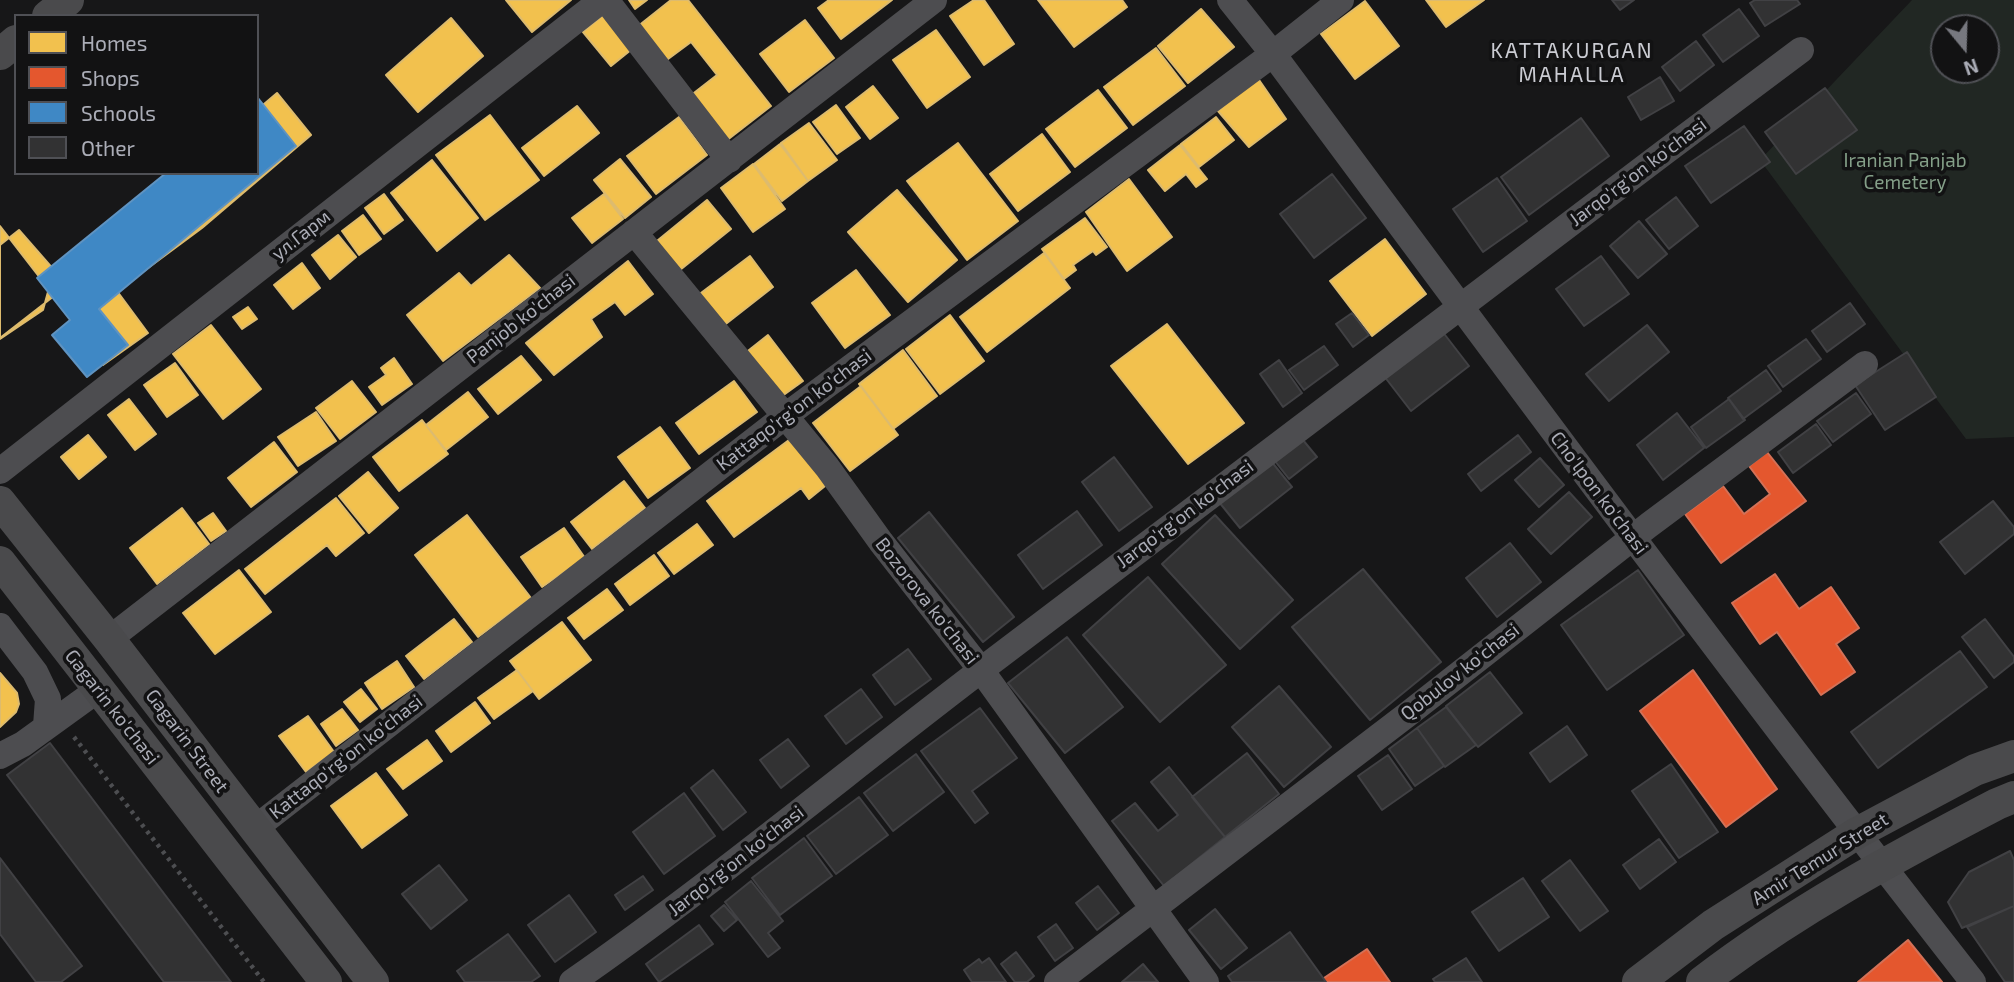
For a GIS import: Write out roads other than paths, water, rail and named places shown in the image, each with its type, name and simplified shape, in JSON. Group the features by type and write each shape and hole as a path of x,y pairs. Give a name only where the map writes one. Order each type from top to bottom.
{"main road":[{"path":"50,14 68,0"},
{"path":"0,54 14,43"},
{"name":"Gagarin Street","path":"0,502 373,982"},
{"name":"Gagarin ko'chasi","path":"0,562 99,689 315,978"},
{"name":"Amir Temur Street","path":"1638,982 1713,925 1857,833 1975,770 2014,756"},
{"name":"Amir Temur Street","path":"1702,982 1734,958 1881,865 2014,797"}],"street":[{"path":"604,0 729,160"},
{"name":"ул.Гарм","path":"0,471 604,0"},
{"name":"Panjob ko'chasi","path":"109,639 934,0"},
{"name":"Cho'lpon ko'chasi","path":"1230,0 1273,54 1632,538 1973,982"},
{"name":"Kattaqo'rg'on ko'chasi","path":"254,829 784,417 1273,54 1341,0"},
{"name":"Jarqo'rg'on ko'chasi","path":"572,982 653,926 981,670 1459,305 1801,50"},
{"name":"Bozorova ko'chasi","path":"634,232 827,467 881,542 981,670 1206,982"},
{"name":"Qobulov ko'chasi","path":"1057,982 1632,538 1865,364"},
{"path":"0,626 35,672 48,699 52,721"},
{"path":"0,756 23,744 99,689"}],"district":[{"name":"KATTAKURGAN MAHALLA","path":"1572,63"}],"park label":[{"name":"Iranian Panjab Cemetery","path":"1905,172"}]}
